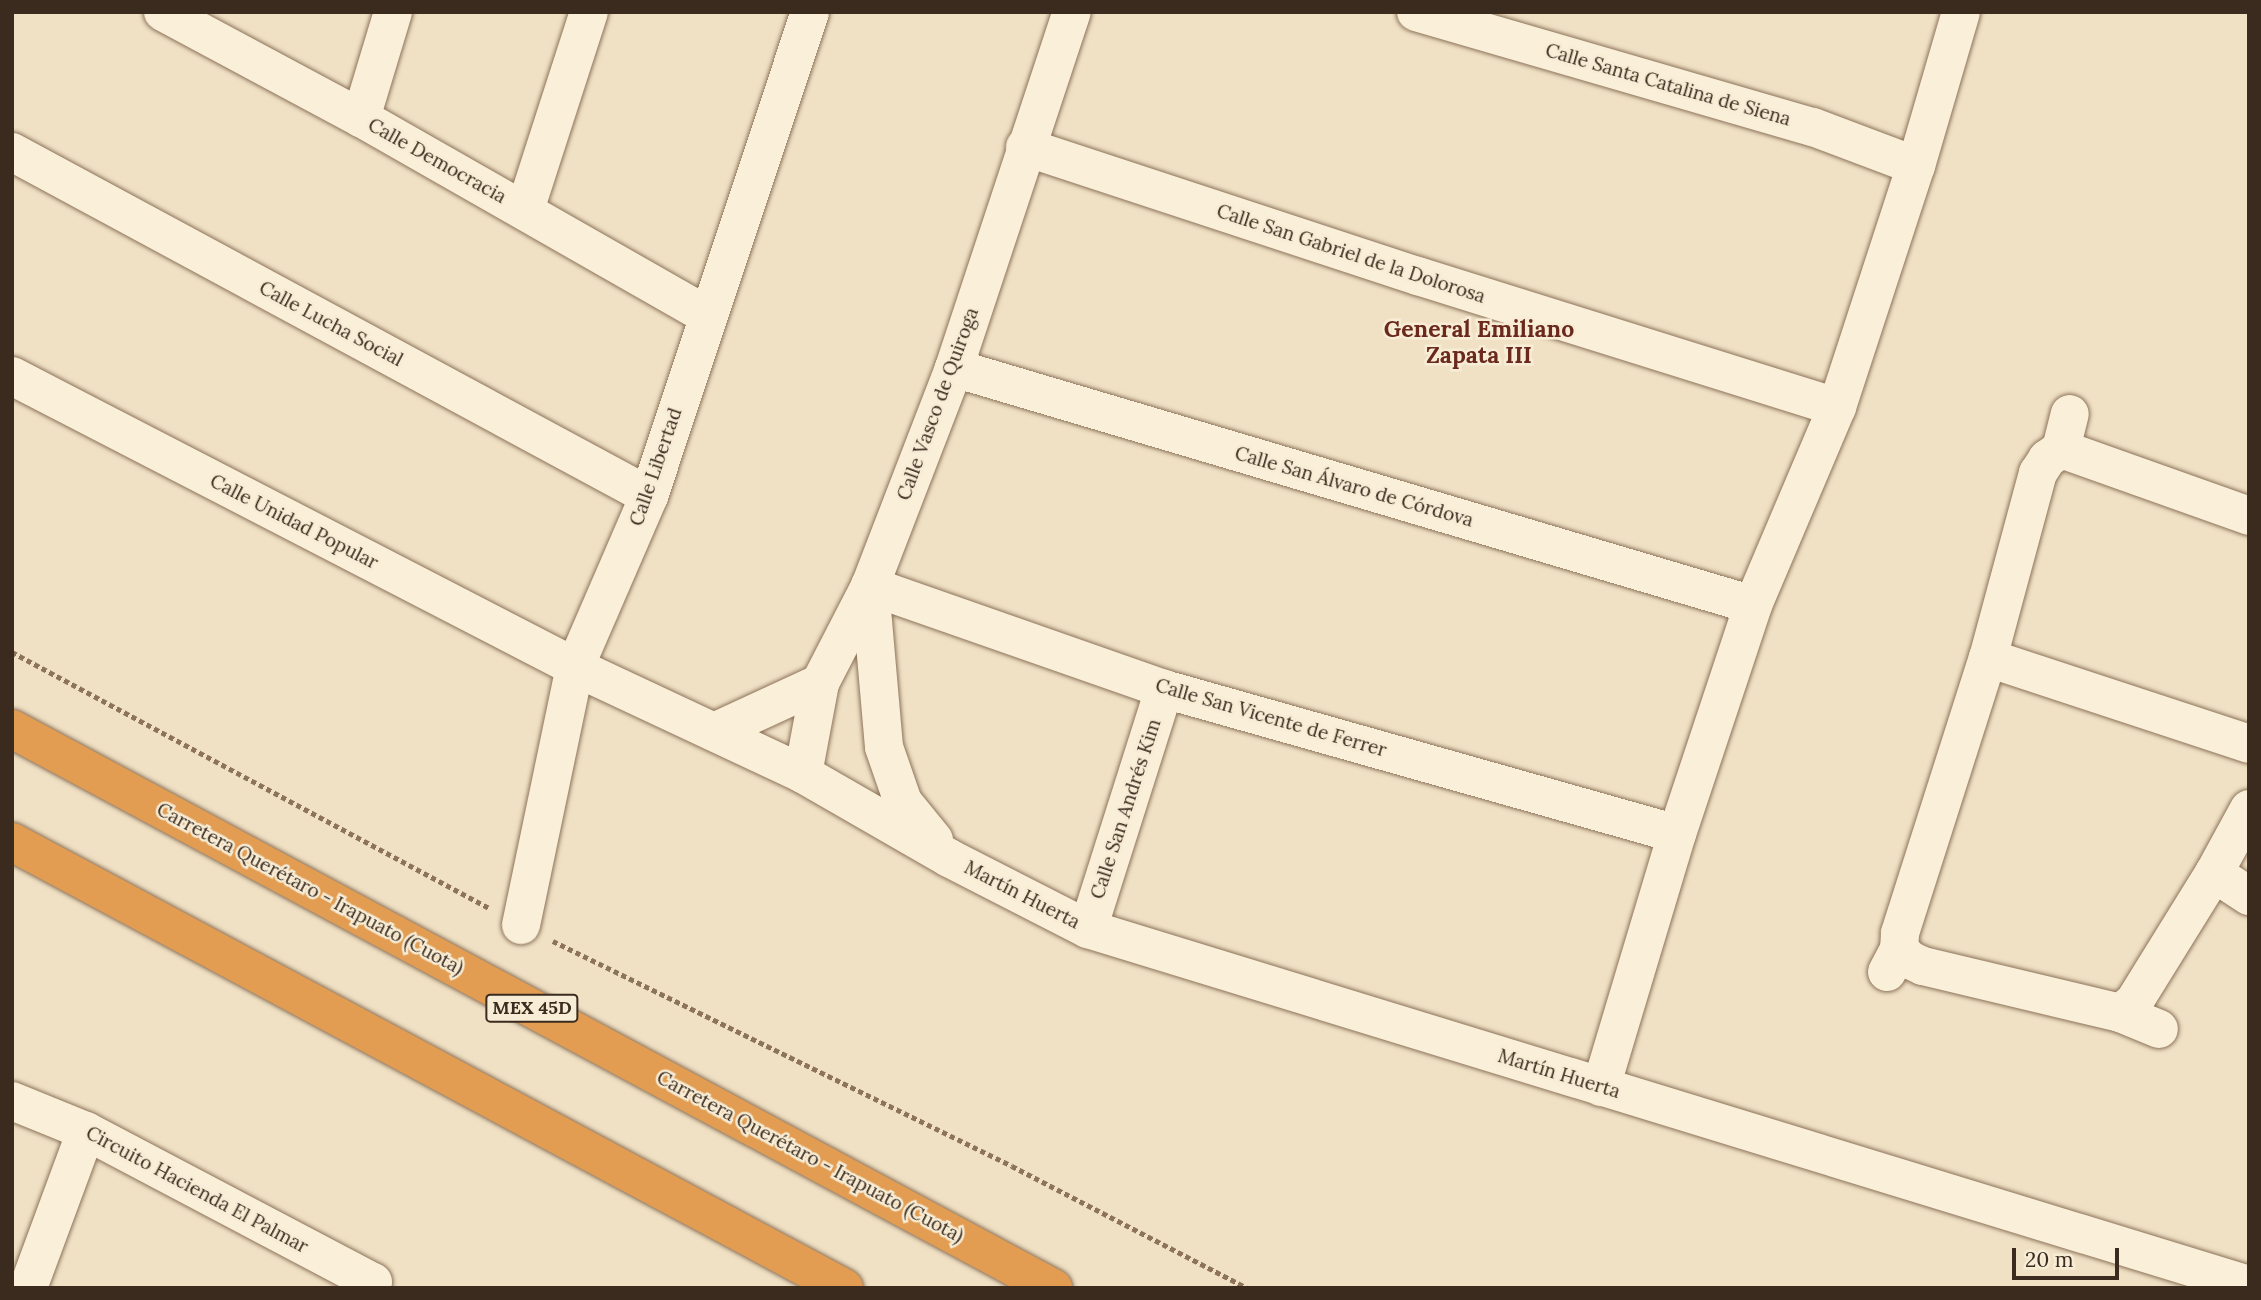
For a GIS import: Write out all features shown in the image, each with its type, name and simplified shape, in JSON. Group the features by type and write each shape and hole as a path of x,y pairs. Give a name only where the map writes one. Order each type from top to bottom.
{"highway":[{"name":"Carretera Querétaro - Irapuato (Cuota)","path":"12,729 1053,1288"},
{"path":"12,842 845,1288"}],"street":[{"name":"Calle Democracia","path":"163,12 361,118 707,315"},
{"path":"361,118 393,12"},
{"path":"525,210 589,12"},
{"name":"Calle Libertad","path":"521,925 575,667 649,496 810,12"},
{"name":"Calle Vasco de Quiroga","path":"903,802 884,747 870,586 954,368 1072,12"},
{"name":"Calle Santa Catalina de Siena","path":"1416,12 1813,127 1916,166"},
{"path":"1601,1087 1677,834 1753,605 1837,407 1916,166 1961,12"},
{"name":"Calle San Gabriel de la Dolorosa","path":"1026,147 1418,276 1837,407"},
{"name":"Calle Lucha Social","path":"12,152 649,496"},
{"name":"Calle San Álvaro de Córdova","path":"954,368 1753,605"},
{"name":"Calle Unidad Popular","path":"12,376 575,667 803,774 949,858"},
{"path":"2158,1029 2120,1013 1923,966 1910,960 1893,960 1988,659 2038,473 2066,432 2249,516"},
{"path":"803,774 820,683 870,586"},
{"name":"Calle San Vicente de Ferrer","path":"870,586 1164,689 1677,834"},
{"path":"1988,659 2249,744"},
{"path":"714,732 820,683"},
{"name":"Calle San Andrés Kim","path":"1087,929 1164,689"},
{"name":"Martín Huerta","path":"903,802 949,858 1087,929 2249,1285"},
{"path":"2120,1013 2134,1002 2229,864 2249,809"},
{"path":"2229,864 2249,896"},
{"name":"Circuito Hacienda El Palmar","path":"12,1101 86,1131 373,1282 371,1288"},
{"path":"28,1288 86,1131"}],"path":[{"path":"12,652 521,925 1013,1166 1247,1288"}],"district":[{"name":"General Emiliano Zapata III","path":"1479,342"}]}
